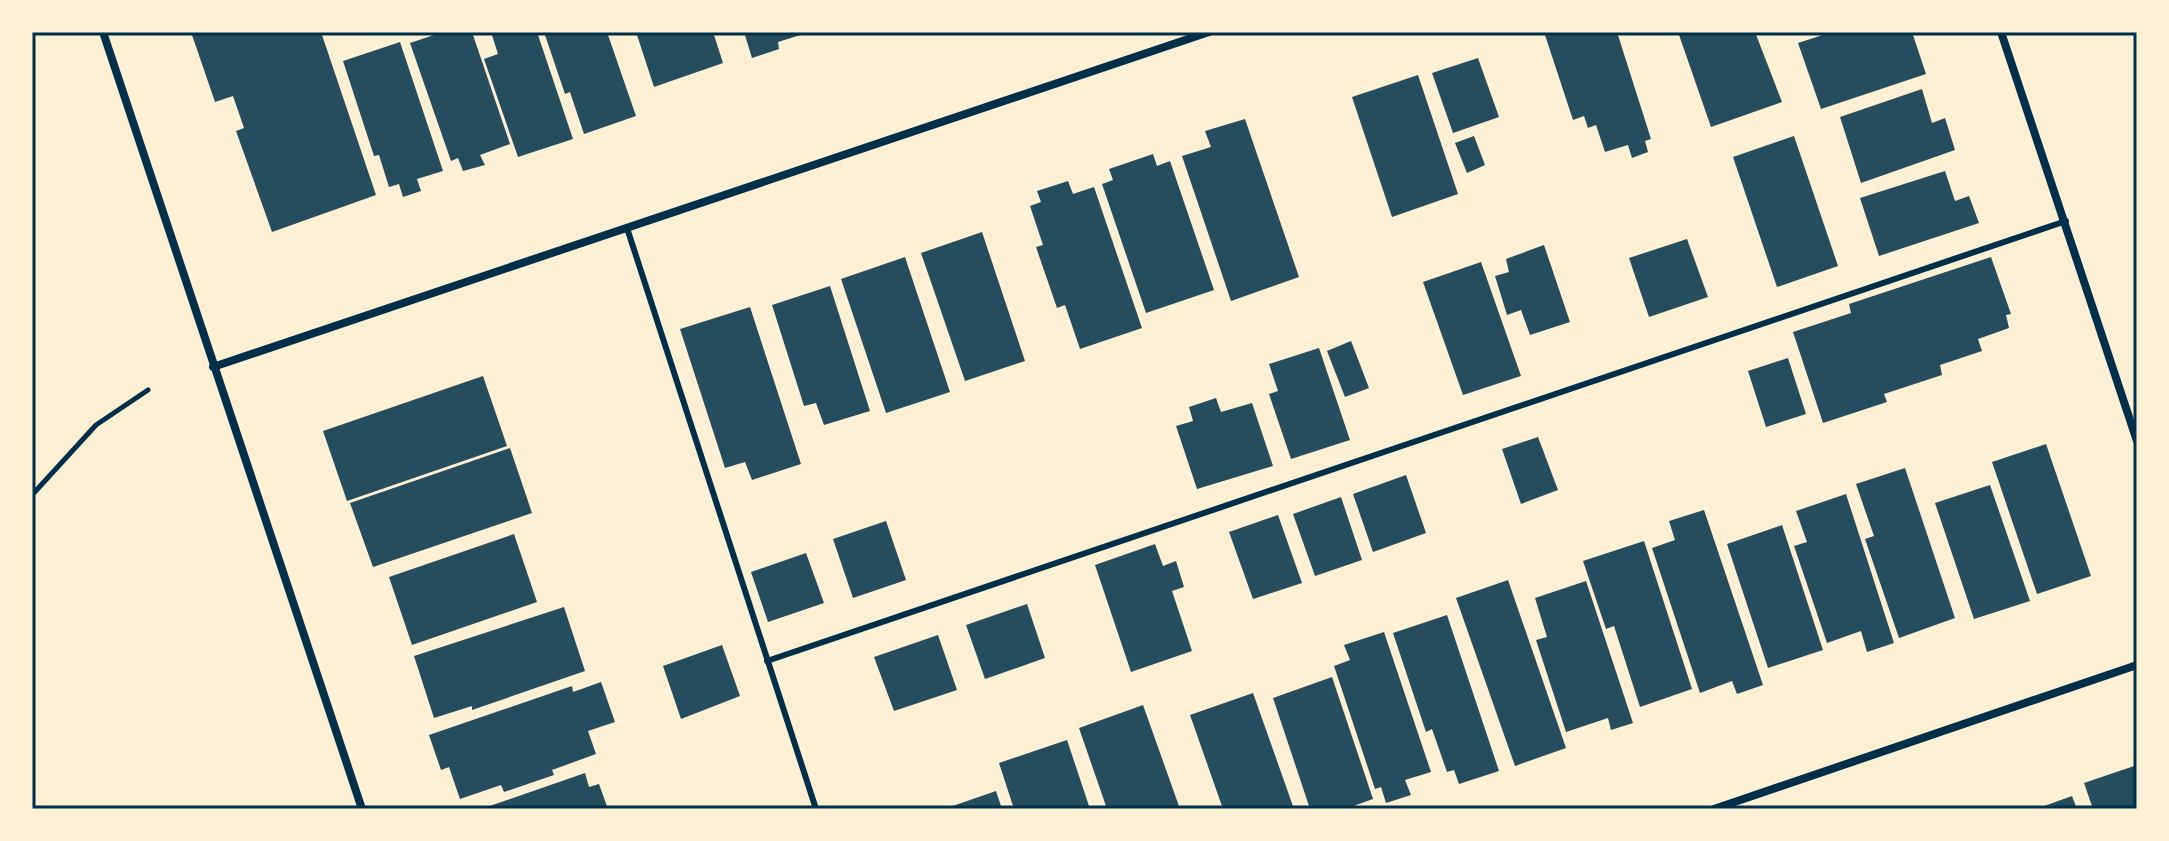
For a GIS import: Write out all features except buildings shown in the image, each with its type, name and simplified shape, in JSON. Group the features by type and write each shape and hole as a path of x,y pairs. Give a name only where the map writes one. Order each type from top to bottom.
{"street":[{"path":"103,32 362,809"},
{"path":"213,367 1209,32"},
{"path":"2001,32 2137,441"},
{"path":"1714,809 2137,665"}],"lane":[{"path":"767,661 2066,221"},
{"path":"627,228 816,809"}],"path":[{"path":"32,495 96,425 148,390"}]}
